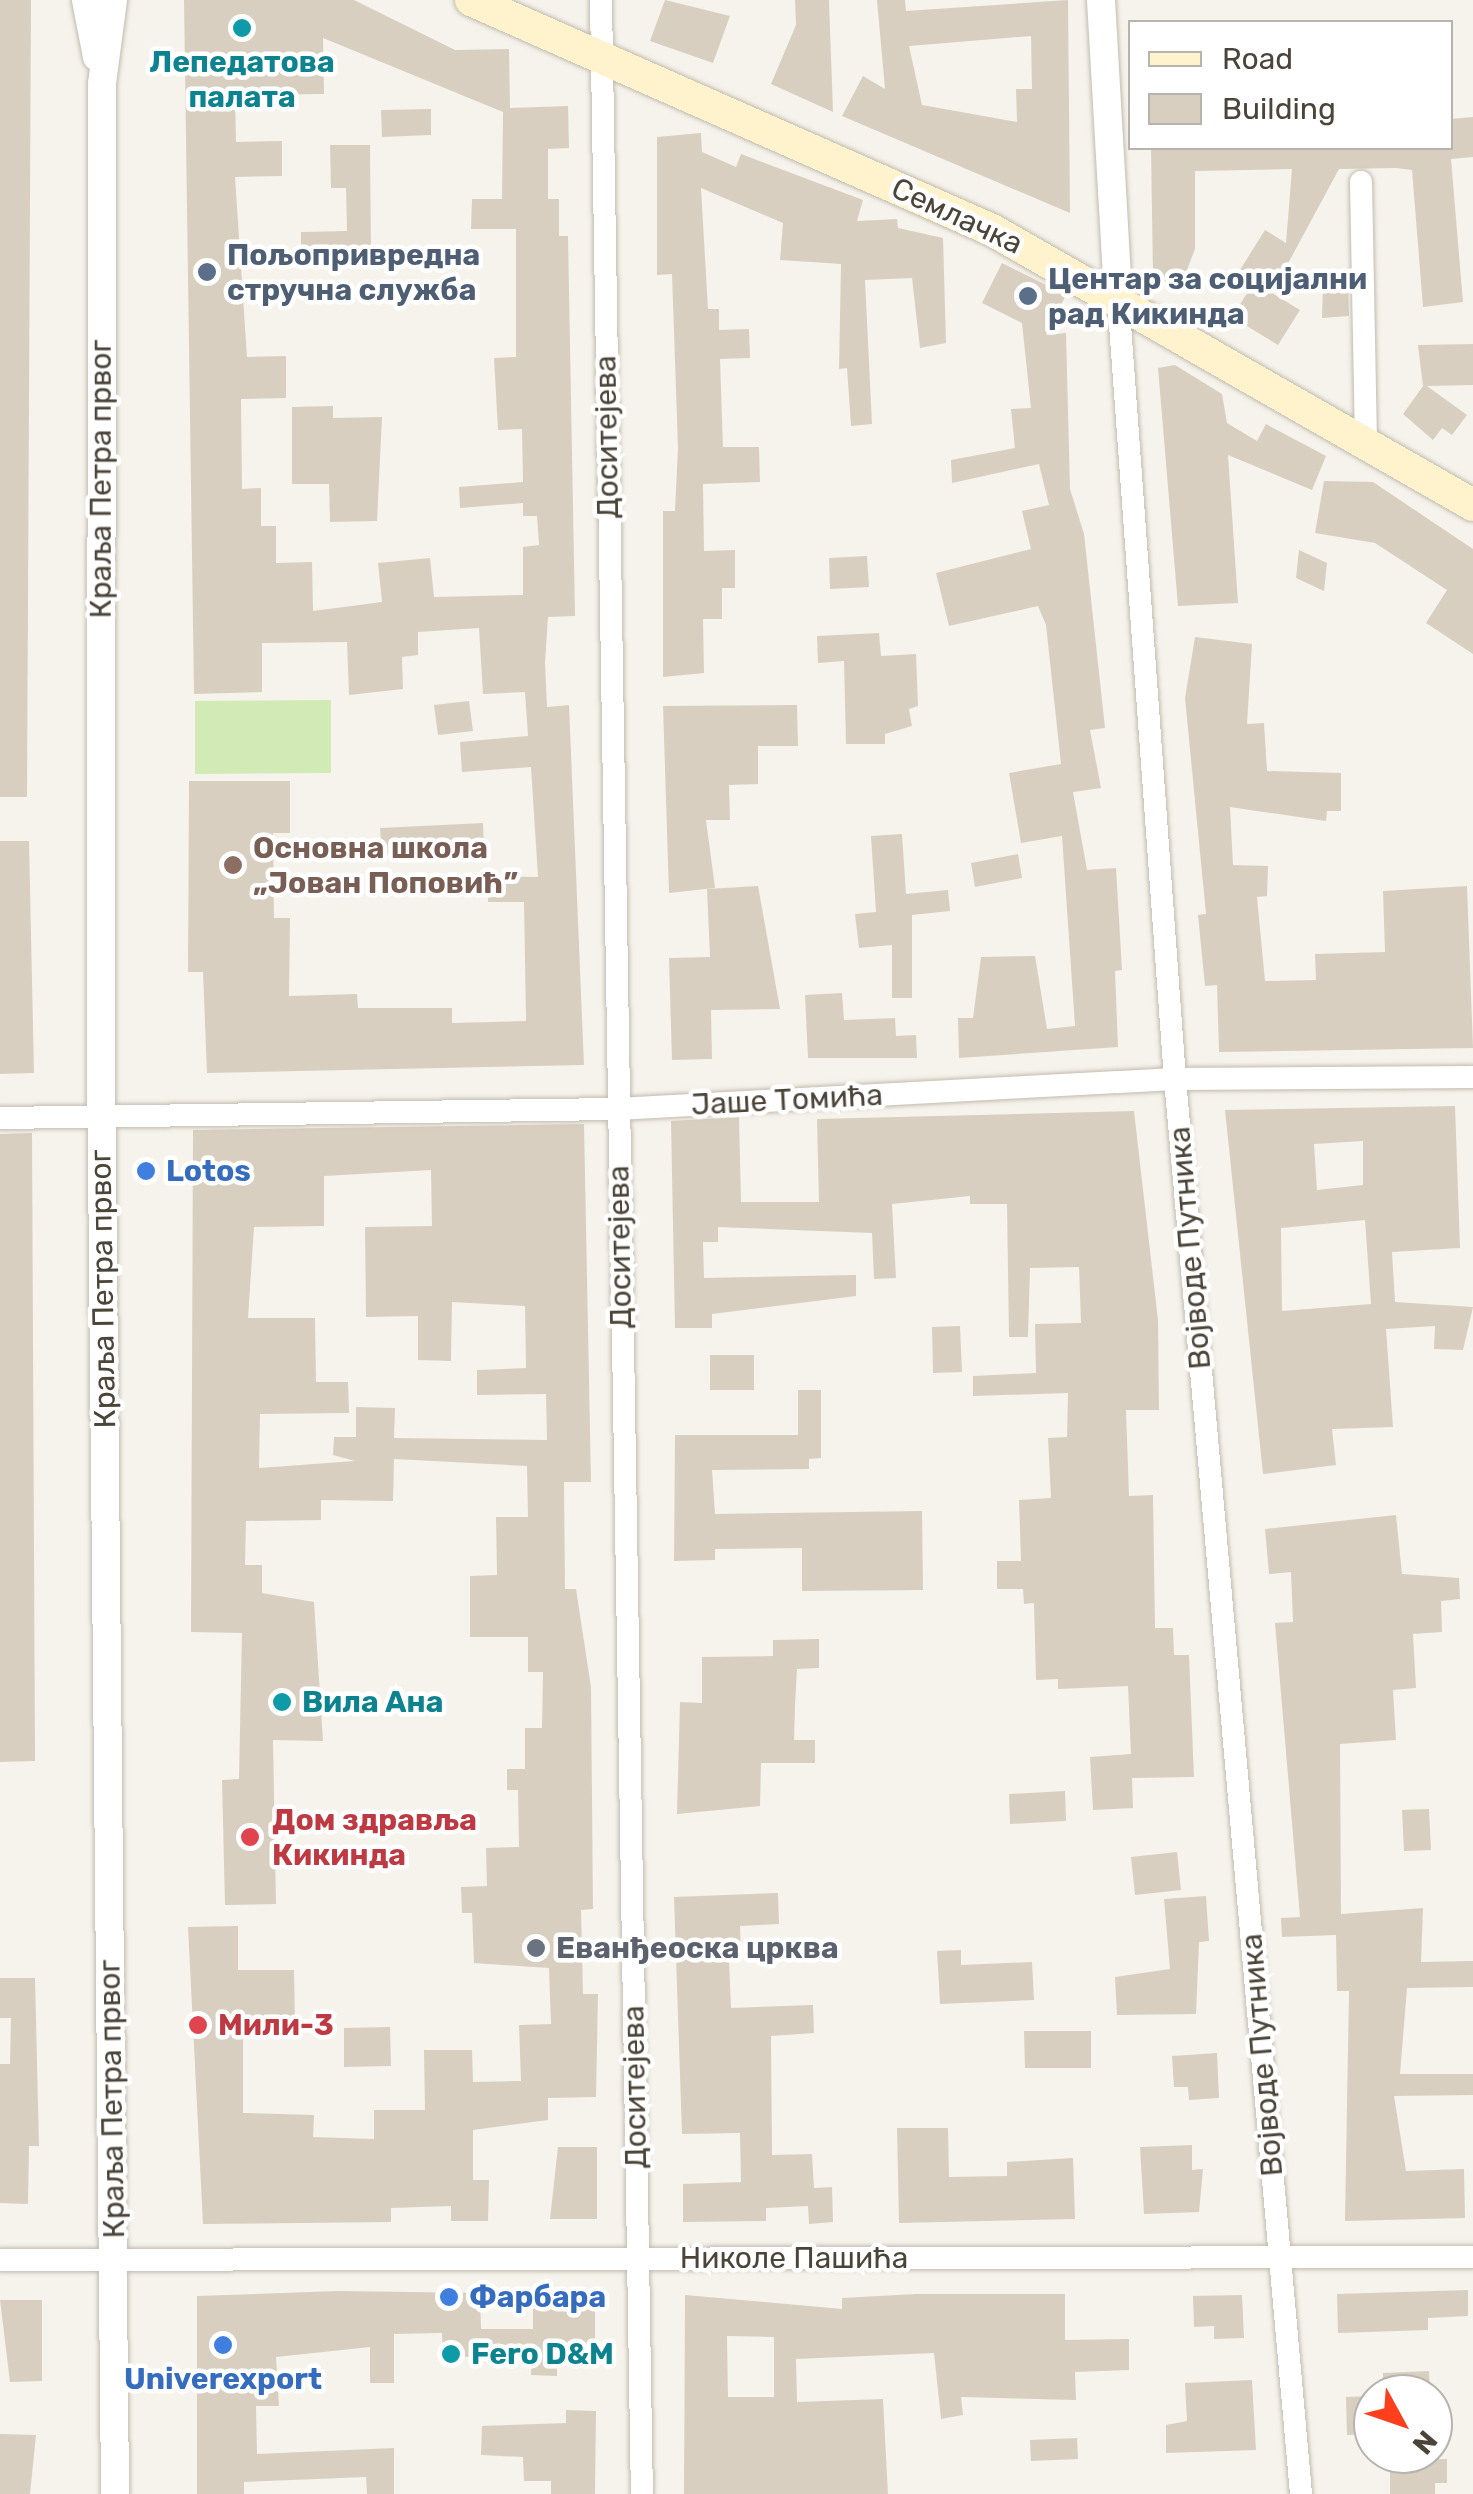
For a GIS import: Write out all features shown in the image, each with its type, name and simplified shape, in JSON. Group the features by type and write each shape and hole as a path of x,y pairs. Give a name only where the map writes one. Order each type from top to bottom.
{"main road":[{"name":"Семлачка","path":"471,0 992,230 1366,438 1473,505"}],"street":[{"name":"Краља Петра првог","path":"86,0 102,84"},
{"name":"Краља Петра првог","path":"113,0 102,84 102,1117 115,2494"},
{"name":"Доситејева","path":"601,0 642,2494"},
{"name":"Војводе Путника","path":"1102,0 1118,297 1175,1079 1301,2494"},
{"path":"1361,182 1366,438"},
{"name":"Јаше Томића","path":"0,1118 618,1109 1175,1079 1473,1077"},
{"name":"Николе Пашића","path":"0,2260 1473,2257"}],"green space":[{"path":"331,700 331,773 195,774 195,701"}],"building":[{"path":"0,0 31,0 27,797 0,797"},
{"path":"184,0 354,0 455,50 509,49 510,108 568,106 569,148 548,149 548,199 559,199 559,236 568,236 575,616 548,617 545,663 547,707 569,705 584,1065 207,1073 203,972 188,972 189,781 290,781 290,833 273,833 274,918 290,918 289,996 357,994 358,1008 452,1008 452,1023 526,1021 524,902 488,902 488,876 538,877 531,767 462,772 460,742 528,736 525,692 483,694 479,628 418,632 418,655 402,657 403,689 349,695 347,642 262,643 262,692 194,694","holes":["323,38 503,112 502,199 472,199 471,229 516,229 516,357 494,358 498,430 522,429 523,482 459,487 460,508 523,503 523,516 537,516 539,545 523,547 523,595 434,597 430,558 378,563 382,602 313,611 312,562 276,563 276,526 261,526 261,488 242,489 241,399 286,398 286,356 247,357 235,177 282,176 282,141 236,142 235,95 324,94"]},
{"path":"665,0 730,16 713,63 650,41"},
{"path":"795,0 829,0 833,112 771,84 796,25"},
{"path":"877,0 905,0 906,11 1068,0 1070,213 842,116 863,76 885,89","holes":["1031,36 1032,89 1016,89 1017,122 922,105 909,46"]},
{"path":"431,109 431,135 382,137 381,110"},
{"path":"1473,117 1473,157 1451,159 1463,302 1423,307 1412,170 1396,168 1339,169 1272,293 1300,310 1278,345 1232,317 1254,282 1238,273 1265,230 1286,243 1292,169 1195,171 1195,249 1179,291 1153,275 1151,150 1453,150 1453,119"},
{"path":"701,133 702,152 736,167 741,154 863,200 857,221 897,219 898,228 943,238 946,343 920,348 912,278 865,280 872,424 851,426 847,368 839,369 841,264 780,260 783,223 701,188 708,309 719,309 719,330 749,329 750,358 720,359 723,447 759,447 760,482 703,484 704,551 735,550 735,588 722,588 722,619 703,619 704,673 663,677 663,511 675,511 678,448 672,274 657,275 657,137"},
{"path":"330,145 370,145 371,256 301,257 301,232 347,231 346,188 331,188"},
{"path":"1002,263 1066,295 1046,335 1066,333 1070,489 1084,534 1105,728 1090,730 1101,788 1073,792 1087,870 1116,868 1122,970 1115,971 1118,1047 959,1058 958,1018 973,1018 981,957 1035,956 1047,1029 1075,1026 1062,836 1021,843 1009,773 1061,764 1046,625 1038,606 949,626 936,573 1031,549 1022,511 1049,505 1039,464 952,483 951,460 1015,448 1011,409 1031,408 1022,323 982,303"},
{"path":"1323,285 1348,285 1349,316 1322,318"},
{"path":"1473,344 1473,385 1427,386 1467,415 1452,435 1442,428 1433,440 1403,414 1423,386 1418,345"},
{"path":"1175,365 1222,394 1227,423 1257,441 1266,424 1326,456 1312,490 1228,455 1238,603 1178,606 1158,368"},
{"path":"333,406 333,418 382,417 377,521 330,522 329,484 292,484 292,407"},
{"path":"1324,481 1373,482 1473,549 1473,654 1426,623 1447,590 1375,543 1315,533"},
{"path":"1299,550 1327,563 1324,591 1296,578"},
{"path":"867,556 869,587 830,589 829,558"},
{"path":"879,633 881,656 916,654 918,706 909,709 912,726 885,734 885,744 846,744 844,661 818,663 817,636"},
{"path":"1195,637 1252,644 1247,724 1264,723 1267,771 1341,773 1341,811 1327,811 1326,821 1230,807 1233,865 1268,866 1267,896 1257,897 1265,981 1316,980 1315,954 1385,952 1383,891 1467,886 1473,1048 1219,1052 1217,985 1205,986 1198,915 1206,914 1185,698"},
{"path":"469,701 473,731 438,735 434,705"},
{"path":"797,705 798,746 758,746 758,784 729,785 730,820 706,820 715,888 669,893 663,706"},
{"path":"483,823 484,850 382,855 380,828"},
{"path":"902,834 906,894 948,890 950,911 912,915 912,998 892,998 892,945 859,948 855,914 876,912 871,836"},
{"path":"0,841 29,841 34,1073 0,1074"},
{"path":"1018,854 1022,878 975,887 971,863"},
{"path":"758,886 780,1009 711,1010 712,1059 672,1060 669,958 710,957 707,889"},
{"path":"842,993 844,1020 895,1018 896,1036 916,1035 917,1058 808,1058 805,995"},
{"path":"1455,1106 1460,1248 1392,1252 1395,1302 1473,1307 1463,1350 1434,1349 1435,1326 1386,1329 1393,1427 1332,1429 1336,1465 1263,1474 1225,1110","holes":["1363,1141 1363,1185 1317,1190 1314,1144","1365,1220 1371,1304 1282,1311 1281,1228"]},
{"path":"1134,1111 1158,1320 1159,1410 1126,1410 1129,1496 1153,1495 1155,1628 1173,1628 1174,1655 1189,1655 1194,1777 1132,1778 1133,1808 1093,1810 1090,1757 1131,1754 1128,1686 1058,1689 1058,1679 1036,1680 1034,1603 1024,1604 1023,1589 997,1589 997,1561 1021,1561 1019,1500 1051,1498 1048,1438 1067,1437 1068,1393 973,1396 973,1376 1036,1373 1035,1324 1081,1323 1079,1267 1030,1268 1028,1337 1009,1337 1007,1204 970,1204 970,1196 892,1204 896,1278 874,1279 872,1233 718,1227 718,1242 703,1242 704,1278 856,1275 856,1296 712,1314 712,1328 675,1328 671,1121 739,1117 741,1202 819,1202 817,1119"},
{"path":"584,1124 591,1482 564,1482 565,1589 576,1589 591,1687 593,1909 581,1910 583,1994 598,1994 596,2097 548,2098 548,2120 473,2130 473,2180 489,2180 488,2221 451,2221 451,2206 391,2208 391,2222 203,2224 188,1927 238,1926 238,1970 294,1970 295,2024 243,2025 243,2113 314,2115 313,2137 374,2139 374,2110 425,2110 424,2050 472,2050 473,2082 521,2081 519,2025 551,2024 549,1968 474,1963 472,1913 462,1913 461,1887 487,1886 486,1848 519,1847 518,1790 507,1790 507,1769 525,1769 525,1728 542,1728 543,1672 528,1672 528,1637 470,1637 470,1576 497,1575 496,1517 528,1517 527,1466 394,1459 393,1501 321,1500 321,1520 246,1521 245,1565 262,1565 262,1593 314,1602 323,1741 273,1740 276,1904 225,1905 222,1780 239,1779 242,1633 191,1632 193,1130","holes":["431,1170 432,1226 365,1227 366,1317 418,1316 418,1360 451,1361 452,1302 525,1306 526,1368 477,1370 477,1395 546,1394 547,1440 394,1438 395,1408 356,1407 356,1437 334,1437 333,1455 355,1461 259,1468 260,1414 349,1413 348,1382 316,1382 315,1318 248,1318 254,1227 324,1226 324,1176"]},
{"path":"32,1133 35,1761 0,1762 0,1134"},
{"path":"960,1326 962,1372 933,1373 932,1327"},
{"path":"710,1355 754,1355 754,1390 710,1390"},
{"path":"798,1390 821,1390 821,1458 809,1459 809,1469 712,1470 715,1514 922,1511 923,1590 802,1591 802,1548 715,1549 715,1560 674,1561 675,1435 798,1435"},
{"path":"1396,1515 1402,1574 1459,1578 1460,1599 1441,1601 1442,1632 1413,1634 1416,1688 1393,1690 1396,1740 1340,1744 1341,1914 1423,1908 1421,1962 1473,1961 1473,1987 1407,1988 1400,2074 1473,2074 1473,2095 1394,2096 1406,2171 1464,2169 1465,2218 1345,2221 1349,1991 1337,1991 1336,1935 1282,1937 1281,1918 1300,1917 1275,1623 1293,1622 1291,1572 1269,1574 1265,1529"},
{"path":"819,1639 819,1668 797,1669 795,1706 794,1740 815,1740 815,1763 761,1763 760,1806 677,1814 680,1702 702,1703 702,1657 773,1656 773,1640"},
{"path":"1065,1791 1066,1821 1010,1824 1009,1794"},
{"path":"1429,1809 1431,1850 1404,1851 1402,1810"},
{"path":"1177,1852 1181,1890 1135,1895 1131,1857"},
{"path":"778,1893 779,1924 740,1926 741,1960 729,1961 731,2008 813,2005 814,2033 771,2036 772,2155 812,2154 814,2188 832,2187 833,2222 809,2224 808,2206 766,2208 766,2221 683,2222 683,2184 741,2182 740,2133 682,2134 674,1897"},
{"path":"1206,1896 1209,1941 1199,1942 1196,2014 1117,2015 1115,1977 1170,1969 1164,1899"},
{"path":"961,1950 961,1965 1032,1962 1034,2000 940,2004 937,1951"},
{"path":"0,1978 35,1978 39,2146 29,2146 28,2204 0,2203 0,2064 10,2064 11,2018 0,2018"},
{"path":"390,2027 391,2066 344,2067 344,2028"},
{"path":"1024,2031 1091,2031 1091,2068 1025,2068"},
{"path":"1217,2053 1219,2098 1189,2100 1188,2087 1174,2087 1172,2056"},
{"path":"897,2128 948,2128 949,2177 1007,2176 1007,2162 1073,2158 1075,2219 899,2223"},
{"path":"1192,2145 1192,2170 1203,2169 1199,2212 1144,2214 1140,2147"},
{"path":"558,2147 597,2147 597,2219 550,2219"},
{"path":"1468,2290 1468,2316 1428,2318 1428,2330 1338,2333 1337,2294"},
{"path":"338,2291 480,2293 481,2329 533,2329 533,2295 595,2295 595,2353 557,2353 557,2376 531,2375 532,2356 443,2357 442,2333 394,2334 394,2383 370,2383 370,2347 276,2357 279,2406 256,2406 257,2454 394,2448 394,2494 367,2494 366,2477 244,2482 244,2494 197,2494 197,2296"},
{"path":"1065,2294 1065,2340 1129,2339 1129,2370 1075,2372 1076,2400 961,2397 963,2415 941,2419 934,2353 796,2359 797,2402 883,2399 888,2494 684,2494 685,2295 842,2309 842,2298","holes":["727,2336 774,2337 774,2397 728,2397"]},
{"path":"1242,2295 1244,2338 1214,2339 1214,2326 1194,2327 1193,2296"},
{"path":"0,2300 42,2300 42,2381 10,2382"},
{"path":"1429,2371 1429,2374 1383,2374"},
{"path":"1252,2380 1256,2450 1166,2453 1166,2425 1187,2421 1185,2383"},
{"path":"1346,2397 1353,2397 1353,2435 1347,2435"},
{"path":"566,2410 596,2411 595,2494 551,2494 551,2481 524,2481 523,2457 481,2455 482,2426 566,2423"},
{"path":"0,2434 36,2435 30,2494 0,2494"},
{"path":"1077,2438 1078,2459 1031,2461 1030,2440"},
{"path":"1390,2474 1447,2474 1447,2483 1435,2483 1435,2494 1390,2494"}],"place":[{"name":"Лепедатова палата","path":"242,28"},
{"name":"Пољопривредна стручна служба","path":"207,272"},
{"name":"Центар за социјални рад Кикинда","path":"1028,296"},
{"name":"Основна школа „Јован Поповић”","path":"233,865"},
{"name":"Lotos","path":"146,1171"},
{"name":"Вила Ана","path":"282,1702"},
{"name":"Дом здравља Кикинда","path":"250,1837"},
{"name":"Еванђеоска црква","path":"536,1948"},
{"name":"Мили-3","path":"198,2025"},
{"name":"Фарбара","path":"449,2297"},
{"name":"Univerexport","path":"223,2345"},
{"name":"Fero D&M","path":"451,2354"}]}
